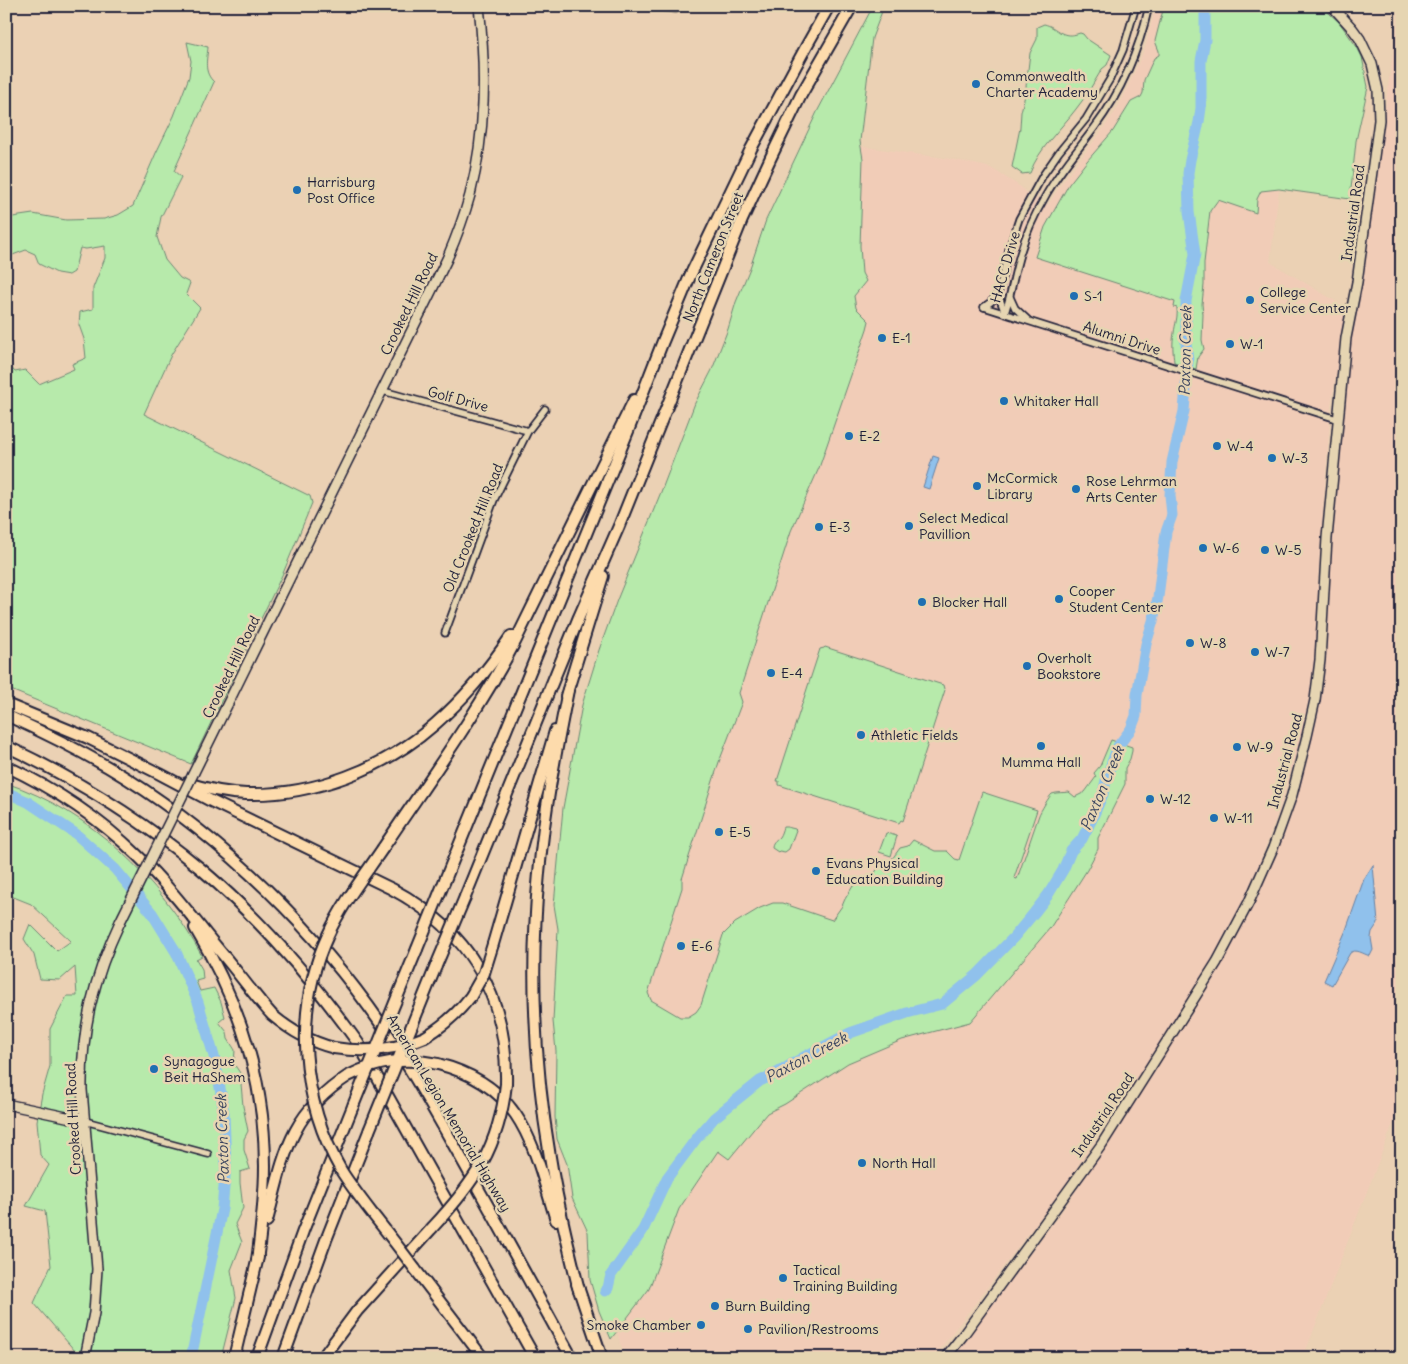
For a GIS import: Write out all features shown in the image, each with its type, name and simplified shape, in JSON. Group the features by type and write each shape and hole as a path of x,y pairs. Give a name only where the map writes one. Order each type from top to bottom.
{"highway":[{"name":"North Cameron Street","path":"663,341 734,182 829,6"},
{"name":"North Cameron Street","path":"619,526 756,188 801,95 852,6"},
{"path":"482,1358 351,1185 331,1151 320,1125 309,1083 306,1054 307,1008 311,982 328,934 342,910 487,693 505,661 663,341"},
{"path":"257,1358 303,1232 353,1106 663,341"},
{"path":"6,766 51,789 98,821 139,857 272,1015 286,1027 317,1043 353,1051 382,1049 408,1044 440,1028 454,1016 471,996 484,973 550,747 619,526"},
{"path":"282,1358 369,1131 579,617 619,526"},
{"path":"160,774 182,782 215,790 260,794 289,791 322,784 366,768 394,754 414,740 433,726 459,701 486,672 534,602"},
{"path":"568,690 551,777 542,841 536,904 534,991 537,1053 545,1124 555,1184 579,1290"},
{"path":"6,704 88,738 213,802 397,891 423,907 441,922 458,940 480,970 491,995 503,1034 506,1060 506,1084 500,1121 487,1156 468,1187 357,1311 322,1358"},
{"name":"American Legion Memorial Highway","path":"6,715 71,746 137,785 191,824 244,868 297,921 346,977 370,1008 411,1070 572,1358"},
{"path":"6,746 92,792 133,818 172,847 201,869 230,896 292,959 358,1043 535,1358"},
{"path":"172,894 205,946 224,982 240,1018 254,1067 262,1111 266,1167 264,1207 257,1261"},
{"path":"234,1358 282,1164 293,1133 319,1098 348,1076 367,1067 397,1060 418,1060 464,1072 485,1084 505,1102 520,1121 529,1136 535,1153 602,1358"}],"street":[{"name":"Crooked Hill Road","path":"85,1358 94,1313 97,1269 82,1069 87,1018 95,985 120,922 447,260 470,196 478,160 483,116 484,66 479,6"},
{"path":"648,6 676,8"},
{"name":"HACC Drive","path":"1004,313 998,294 1009,248 1022,212 1043,174 1086,119 1107,86 1123,50 1136,6"},
{"name":"HACC Drive","path":"1004,313 1021,252 1037,211 1061,170 1096,126 1114,98 1135,55 1149,6"},
{"name":"Industrial Road","path":"945,1358 1102,1144 1217,962 1247,907 1273,848 1292,795 1315,700 1320,660 1327,538 1346,338 1357,282 1378,134 1379,106 1376,77 1372,64 1360,39 1332,6"},
{"name":"Alumni Drive","path":"998,294 984,307 1338,419"},
{"path":"1010,297 1015,308 1029,321"},
{"name":"Golf Drive","path":"382,391 528,431"},
{"name":"Old Crooked Hill Road","path":"445,633 494,500 528,431 545,409"},
{"path":"6,1104 85,1121 208,1154"}],"shaded area":[{"path":"1156,6 1321,6 1339,22 1357,47 1367,87 1356,141 1350,199 1279,189 1270,262 1347,308 1331,405 1311,689 1300,740 1281,804 1247,897 1213,963 1166,1039 1100,1132 1062,1190 933,1358 627,1358 620,1343 607,1289 588,1177 815,140 951,159 991,168 1021,187 1026,193 1048,205 1062,183 1115,112 1124,96 1145,48"},
{"path":"1400,6 1402,6 1402,1100 1303,1358 952,1358 1062,1211 1109,1142 1206,989 1270,869 1292,813 1309,753 1320,699 1327,635 1333,538 1349,351 1362,276"}],"green space":[{"path":"884,6 872,38 860,141 863,159 860,246 862,273 866,281 854,296 856,308 869,321 819,468 791,531 739,693 742,702 719,762 682,879 682,888 648,993 651,1000 680,1017 688,1017 696,1012 701,1005 723,935 735,923 760,908 773,903 782,903 832,920 853,886 874,874 883,861 892,859 900,848 908,846 913,840 935,851 947,851 955,859 959,860 982,792 1037,810 1014,878 1017,879 1039,815 1051,795 1069,792 1075,797 1085,792 1096,777 1094,773 1100,766 1111,740 1132,747 1132,751 1125,768 1125,784 1098,838 1098,849 1087,870 1050,928 970,1022 902,1040 848,1063 785,1104 767,1113 729,1159 718,1151 679,1209 649,1289 611,1339 599,1311 590,1280 588,1232 572,1198 567,1164 557,1139 555,1117 556,1051 553,1021 558,929 554,905 563,808 582,705 617,600 695,403 712,370 766,220 817,112 872,8"},
{"path":"1164,6 1321,6 1339,22 1357,47 1362,57 1368,87 1356,141 1350,199 1279,189 1261,191 1257,199 1256,213 1218,200 1210,211 1204,263 1202,304 1202,340 1204,349 1198,357 1196,369 1174,362 1173,340 1177,318 1177,308 1174,307 1175,302 1035,257 1045,227 1069,184 1113,131 1131,102 1141,97 1144,80 1154,58 1159,55 1155,41"},
{"path":"1044,24 1064,34 1083,34 1087,39 1111,55 1107,65 1102,69 1083,100 1039,155 1030,173 1022,174 1012,167 1020,128 1030,53 1037,39 1037,27"},
{"path":"187,42 208,47 207,70 214,82 174,171 181,177 161,217 157,237 165,260 180,278 190,283 186,294 200,308 171,355 144,414 310,496 312,503 284,571 191,764 6,688 6,362 15,372 25,370 39,384 74,369 72,364 86,358 84,339 79,325 80,312 93,309 93,288 105,258 105,246 80,248 74,272 69,275 57,273 39,264 35,254 26,250 10,256 6,262 6,218 33,214 66,220 104,219 118,215 133,206 174,116 189,77 191,61"},
{"name":"Athletic Fields","path":"825,647 943,685 945,690 903,821 901,820 899,823 779,785 779,781 777,781 820,649"},
{"path":"6,783 37,795 67,811 120,851 144,875 166,900 202,956 196,959 202,969 203,979 196,981 200,991 214,988 221,1002 225,1017 219,1022 227,1032 228,1039 235,1050 234,1064 240,1073 243,1106 248,1131 244,1139 244,1150 250,1169 240,1172 243,1208 235,1224 242,1242 231,1270 236,1298 221,1358 81,1358 34,1303 51,1266 45,1211 26,1206 49,1165 40,1155 37,1121 50,1066 50,1029 67,996 77,996 75,967 60,980 40,979 34,955 24,939 30,924 57,951 71,941 31,904 6,894"},
{"path":"783,827 796,830 789,849 785,852 778,852 772,846 780,836"},
{"path":"886,833 897,836 891,856 879,852"}],"water":[{"path":"933,456 939,458 929,489 923,487"},
{"path":"1373,865 1378,923 1372,932 1373,950 1370,956 1357,951 1350,953 1332,985 1324,981 1346,930 1364,879"}],"waterway":[{"name":"Paxton Creek","path":"605,1291 608,1288 611,1275 643,1230 667,1178 714,1118 760,1081 850,1033 907,1013 942,1004 977,975 1014,937 1034,913 1048,895 1063,870 1071,851 1082,839 1092,819 1103,794 1107,776 1118,746 1131,729 1136,716 1137,695 1146,644 1158,597 1166,532 1172,515 1170,495 1172,462 1184,411 1188,361 1186,301 1195,254 1189,212 1188,173 1201,108 1201,61 1205,40 1205,6"},
{"name":"Paxton Creek","path":"6,792 28,802 76,834 115,869 152,913 176,952 198,1002 216,1063 224,1113 226,1165 222,1209 191,1358"}],"place":[{"name":"Commonwealth Charter Academy","path":"976,84"},
{"name":"Harrisburg Post Office","path":"297,190"},
{"name":"S-1","path":"1074,296"},
{"name":"College Service Center","path":"1250,300"},
{"name":"E-1","path":"882,338"},
{"name":"W-1","path":"1230,344"},
{"name":"Whitaker Hall","path":"1004,401"},
{"name":"E-2","path":"849,436"},
{"name":"W-4","path":"1217,446"},
{"name":"W-3","path":"1272,458"},
{"name":"McCormick Library","path":"977,486"},
{"name":"Rose Lehrman Arts Center","path":"1076,489"},
{"name":"Select Medical Pavillion","path":"909,526"},
{"name":"E-3","path":"819,527"},
{"name":"W-6","path":"1203,548"},
{"name":"W-5","path":"1265,550"},
{"name":"Cooper Student Center","path":"1059,599"},
{"name":"Blocker Hall","path":"922,602"},
{"name":"W-8","path":"1190,643"},
{"name":"W-7","path":"1255,652"},
{"name":"Overholt Bookstore","path":"1027,666"},
{"name":"E-4","path":"771,673"},
{"name":"Athletic Fields","path":"861,735"},
{"name":"Mumma Hall","path":"1041,746"},
{"name":"W-9","path":"1237,747"},
{"name":"W-12","path":"1150,799"},
{"name":"W-11","path":"1214,818"},
{"name":"E-5","path":"719,832"},
{"name":"Evans Physical Education Building","path":"816,871"},
{"name":"E-6","path":"681,946"},
{"name":"Synagogue Beit HaShem","path":"154,1069"},
{"name":"North Hall","path":"862,1163"},
{"name":"Tactical Training Building","path":"783,1278"},
{"name":"Burn Building","path":"715,1306"},
{"name":"Smoke Chamber","path":"701,1325"},
{"name":"Pavilion/Restrooms","path":"748,1329"}]}
